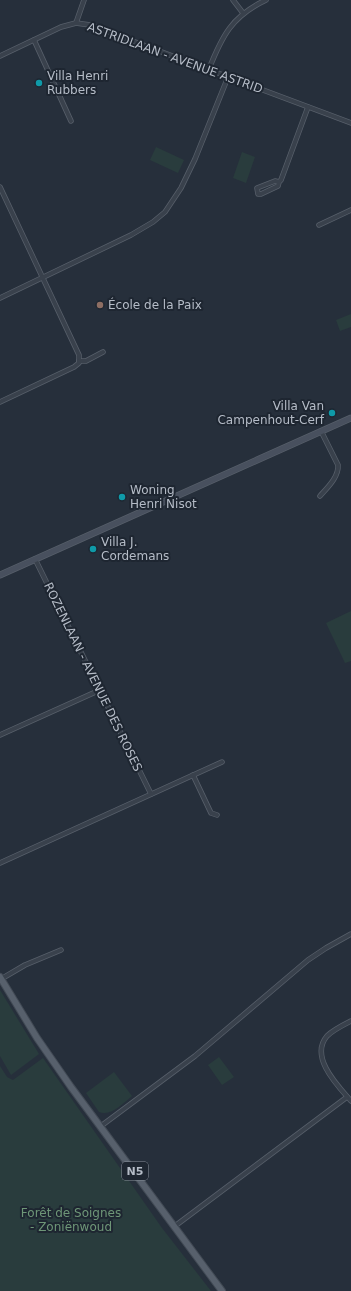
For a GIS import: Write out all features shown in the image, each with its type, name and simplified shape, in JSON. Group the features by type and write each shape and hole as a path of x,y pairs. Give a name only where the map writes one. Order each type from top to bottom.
{"main road":[{"name":"N5","path":"1,978 47,1052 222,1291"}],"street":[{"path":"76,23 84,0"},
{"path":"233,0 243,13"},
{"path":"209,70 218,46 243,13 266,0"},
{"name":"ASTRIDLAAN - AVENUE ASTRID","path":"0,56 61,27 76,23 90,25 351,123"},
{"path":"34,40 71,121"},
{"path":"0,298 131,235 153,222 165,212 184,182 228,77"},
{"path":"279,182 275,181 257,188 258,194 278,186 308,107"},
{"path":"0,187 79,355 79,363 74,367 0,402"},
{"path":"319,225 351,210"},
{"path":"79,361 86,361 103,352"},
{"path":"0,575 321,431 351,419"},
{"path":"320,496 339,471 321,431"},
{"name":"ROZENLAAN - AVENUE DES ROSES","path":"36,559 151,794"},
{"path":"0,735 100,690"},
{"path":"0,863 222,762"},
{"path":"194,775 211,813 217,815"},
{"path":"101,1126 195,1056 308,960 351,934"},
{"path":"1,978 25,965 60,950"},
{"path":"351,1021 330,1033 326,1037 321,1057 323,1063 351,1101"},
{"path":"175,1226 348,1097"}],"green space":[{"path":"156,147 184,160 178,173 150,160"},
{"path":"242,152 255,157 246,183 233,178"},
{"path":"351,314 351,327 340,331 336,320"},
{"path":"351,611 351,661 345,663 326,623"},
{"path":"0,990 39,1054 11,1075 0,1056"},
{"path":"219,1057 234,1077 222,1085 208,1065"},
{"name":"Forêt de Soignes - Zoniënwoud","path":"43,1058 162,1228 211,1291 0,1291 0,1066 7,1077 13,1080"},
{"path":"114,1072 132,1096 108,1113 99,1112 86,1093"}],"place":[{"name":"Villa Henri Rubbers","path":"39,83"},
{"name":"École de la Paix","path":"100,305"},
{"name":"Villa Van Campenhout-Cerf","path":"332,413"},
{"name":"Woning Henri Nisot","path":"122,497"},
{"name":"Villa J. Cordemans","path":"93,549"}]}
